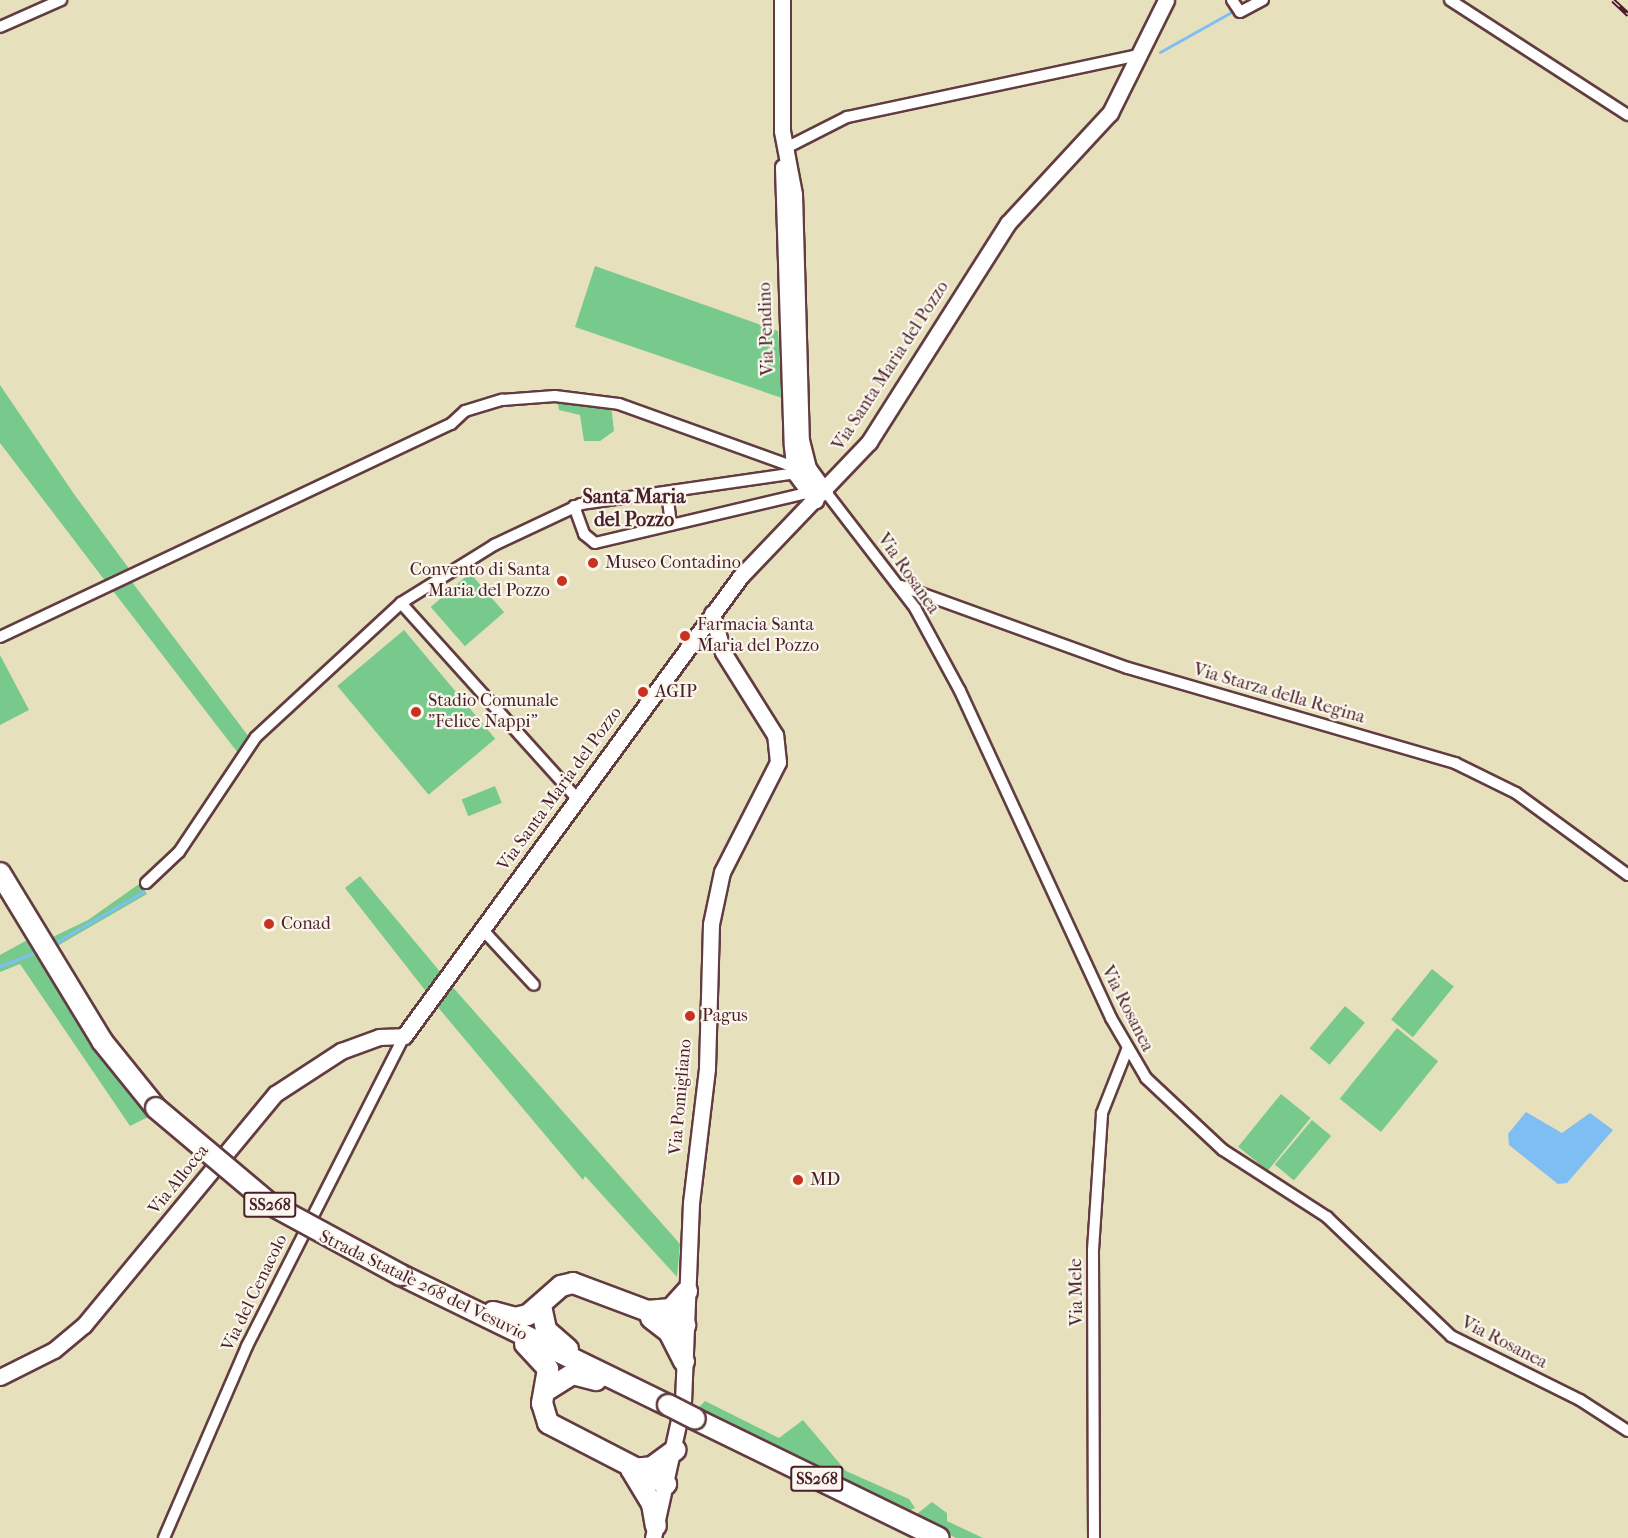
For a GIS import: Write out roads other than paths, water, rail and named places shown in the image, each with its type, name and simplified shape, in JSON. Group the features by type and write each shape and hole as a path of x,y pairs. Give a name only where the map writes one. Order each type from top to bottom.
{"highway":[{"name":"Strada Statale 268 del Vesuvio","path":"0,873 102,1041 156,1108 270,1204 401,1275 610,1377"},
{"path":"445,1297 515,1318 541,1306 561,1286 573,1283 641,1311 685,1325"},
{"path":"641,1311 671,1308 687,1291"},
{"path":"541,1306 552,1337 610,1377"},
{"path":"473,1310 539,1353 548,1369 547,1390 542,1402 549,1424 632,1469 666,1484"},
{"path":"641,1311 669,1332 684,1361"},
{"path":"547,1390 563,1377 583,1375 648,1396"},
{"name":"SS268","path":"610,1377 939,1538"},
{"path":"632,1469 652,1467 675,1450"},
{"path":"632,1469 652,1504 655,1532"}],"street":[{"path":"0,27 61,0"},
{"name":"Via Pendino","path":"782,0 784,149 795,470 816,495"},
{"name":"Via Santa Maria del Pozzo","path":"404,1036 579,801 712,614 774,536 816,495 838,480 869,442 1008,223 1110,113 1166,0"},
{"path":"1232,0 1240,12 1263,0"},
{"path":"1450,0 1628,116"},
{"path":"784,149 847,117 1138,55"},
{"name":"Via Pendino","path":"784,149 794,194 801,440 816,495"},
{"path":"0,638 451,424 465,411 502,400 555,396 619,404 795,470"},
{"path":"146,883 179,852 256,737 401,603 494,545 574,506 795,470"},
{"path":"667,492 671,525"},
{"path":"574,506 584,534 595,543 816,495"},
{"name":"Via Rosanea","path":"816,495 899,585 960,691 1127,1050 1171,1106 1223,1150 1326,1217 1451,1336 1580,1400 1628,1431"},
{"name":"Via Starza della Regina","path":"899,585 1128,668 1455,763 1516,793 1628,875"},
{"path":"401,603 579,801"},
{"name":"Via Pomigliano","path":"655,1532 675,1450 684,1361 687,1291 707,1068 711,924 722,872 778,762 775,735 723,652 712,614"},
{"name":"Via Pomigliano","path":"697,634 723,652"},
{"path":"482,929 534,985"},
{"name":"Via Allocca","path":"0,1377 54,1350 84,1325 275,1094 341,1051 404,1036"},
{"name":"Via del Cenacolo","path":"164,1538 247,1346 404,1036"},
{"name":"Via Mele","path":"1094,1538 1093,1250 1102,1113 1127,1050"}],"water":[{"path":"1526,1112 1562,1133 1590,1113 1613,1130 1567,1183 1558,1184 1509,1145 1508,1134"}],"waterway":[{"path":"1160,52 1235,10"},
{"path":"53,944 144,891"},
{"path":"0,966 39,951"}],"railway":[{"path":"1613,0 1628,14"}],"place":[{"name":"Museo Contadino","path":"593,563"},
{"name":"Convento di Santa Maria del Pozzo","path":"562,581"},
{"name":"Farmacia Santa Maria del Pozzo","path":"685,636"},
{"name":"AGIP","path":"643,692"},
{"name":"Stadio Comunale \"Felice Nappi\"","path":"416,712"},
{"name":"Conad","path":"269,924"},
{"name":"Pagus","path":"690,1016"},
{"name":"MD","path":"798,1180"}],"district":[{"name":"Santa Maria del Pozzo","path":"634,508"}]}
